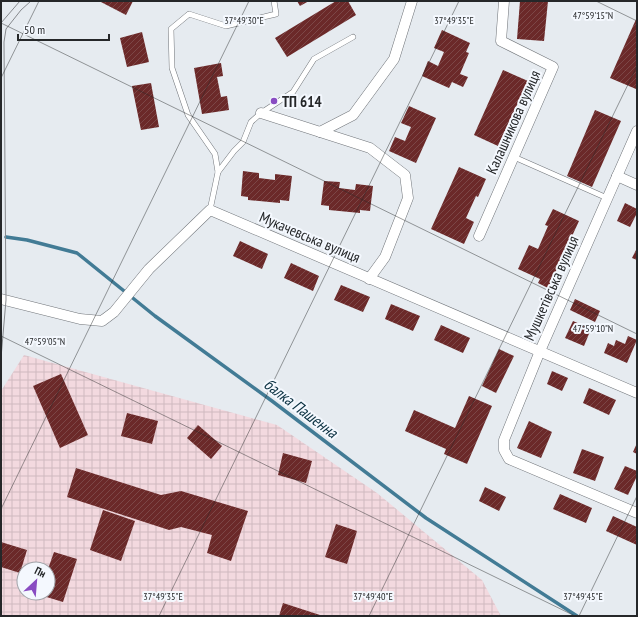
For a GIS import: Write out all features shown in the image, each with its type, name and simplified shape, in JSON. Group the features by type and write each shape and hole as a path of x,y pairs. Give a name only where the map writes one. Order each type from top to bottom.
{"street":[{"path":"320,132 353,115 394,59 412,1"},
{"name":"Калашникова вулиця","path":"478,236 553,67 501,42 504,1"},
{"path":"261,113 370,148 405,175 408,198 385,256 369,279"},
{"name":"Мушкетівська вулиця","path":"637,131 540,351 504,440 504,450 510,459 637,513"},
{"path":"617,176 637,185"},
{"path":"1,299 80,319 102,321 114,312 125,300 149,269 210,210"},
{"name":"Мукачевська вулиця","path":"210,210 637,393"}],"lane":[{"path":"210,210 218,172 215,154 188,115 172,68 171,29 189,14 226,26 269,16 276,14 274,1"},
{"path":"218,172 243,142 251,122 261,113 293,92 314,59 353,37"},
{"path":"514,157 607,198"}],"shaded area":[{"path":"24,355 277,425 377,493 482,580 501,616 1,616 1,391"}],"building":[{"path":"99,1 133,1 126,15"},
{"path":"297,1 309,1 300,6"},
{"path":"336,1 348,1 356,15 287,57 275,38"},
{"path":"520,1 548,1 544,41 517,39"},
{"path":"637,17 637,88 636,89 610,78"},
{"path":"442,30 470,43 466,52 469,53 460,74 468,77 463,87 452,82 449,88 422,76 428,61 438,66 444,52 434,48"},
{"path":"142,32 149,62 127,67 120,38"},
{"path":"221,63 223,76 217,77 221,97 227,96 229,110 202,114 194,68"},
{"path":"503,70 528,81 498,146 474,135"},
{"path":"151,83 159,127 141,130 132,86"},
{"path":"409,106 436,118 416,163 389,151 395,137 405,141 411,127 401,123"},
{"path":"595,110 621,121 592,187 567,176"},
{"path":"459,167 486,179 466,218 474,222 464,244 431,229"},
{"path":"243,171 259,173 259,178 275,180 275,174 292,176 289,201 280,200 280,203 248,200 248,197 241,196"},
{"path":"324,181 340,182 339,188 355,190 356,184 373,186 370,211 360,210 360,213 329,210 329,206 321,205"},
{"path":"625,203 637,209 637,213 630,227 617,221"},
{"path":"553,209 579,221 548,288 538,283 540,279 518,269 529,245 538,249 548,226 545,225"},
{"path":"240,241 268,254 262,269 233,256"},
{"path":"637,248 637,260 632,258"},
{"path":"291,263 319,276 313,291 284,278"},
{"path":"341,285 370,297 363,312 334,300"},
{"path":"575,299 600,311 595,322 570,310"},
{"path":"391,304 420,316 413,331 385,319"},
{"path":"573,321 591,329 584,346 565,338"},
{"path":"441,325 470,338 463,353 434,340"},
{"path":"628,336 637,340 627,363 604,353 608,343 614,346 616,340 625,344"},
{"path":"499,349 514,356 496,393 482,386"},
{"path":"552,371 568,378 562,391 547,384"},
{"path":"61,374 88,435 60,448 33,386"},
{"path":"589,388 616,400 609,415 583,403"},
{"path":"469,396 492,406 467,464 444,454 446,449 405,431 414,410 455,428"},
{"path":"127,413 158,421 152,444 121,436"},
{"path":"529,421 552,432 541,458 517,448"},
{"path":"198,425 222,446 211,459 187,438"},
{"path":"637,443 637,454 633,452"},
{"path":"582,449 604,457 595,481 573,473"},
{"path":"283,453 312,461 306,483 278,475"},
{"path":"625,466 637,471 637,476 628,495 614,489"},
{"path":"76,468 161,495 181,491 248,511 231,561 207,553 212,535 181,527 169,530 67,497"},
{"path":"485,487 506,497 499,511 479,501"},
{"path":"560,494 592,508 586,523 553,509"},
{"path":"103,510 135,521 121,561 90,550"},
{"path":"613,516 637,527 637,545 606,531"},
{"path":"336,524 357,531 347,564 325,557"},
{"path":"1,542 27,550 24,561 16,561 16,572 1,567"},
{"path":"54,552 77,559 63,602 56,600 56,561 51,561"},
{"path":"283,603 323,616 279,616"}],"waterway":[{"name":"балка Пашенна","path":"6,237 27,240 77,253 155,316 272,401 426,518 577,616"}],"tram line":[{"path":"1,23 20,1"},
{"path":"1,358 6,300 4,42 6,29 21,10 31,1"}],"place":[{"name":"ТП 614","path":"274,101"}]}
